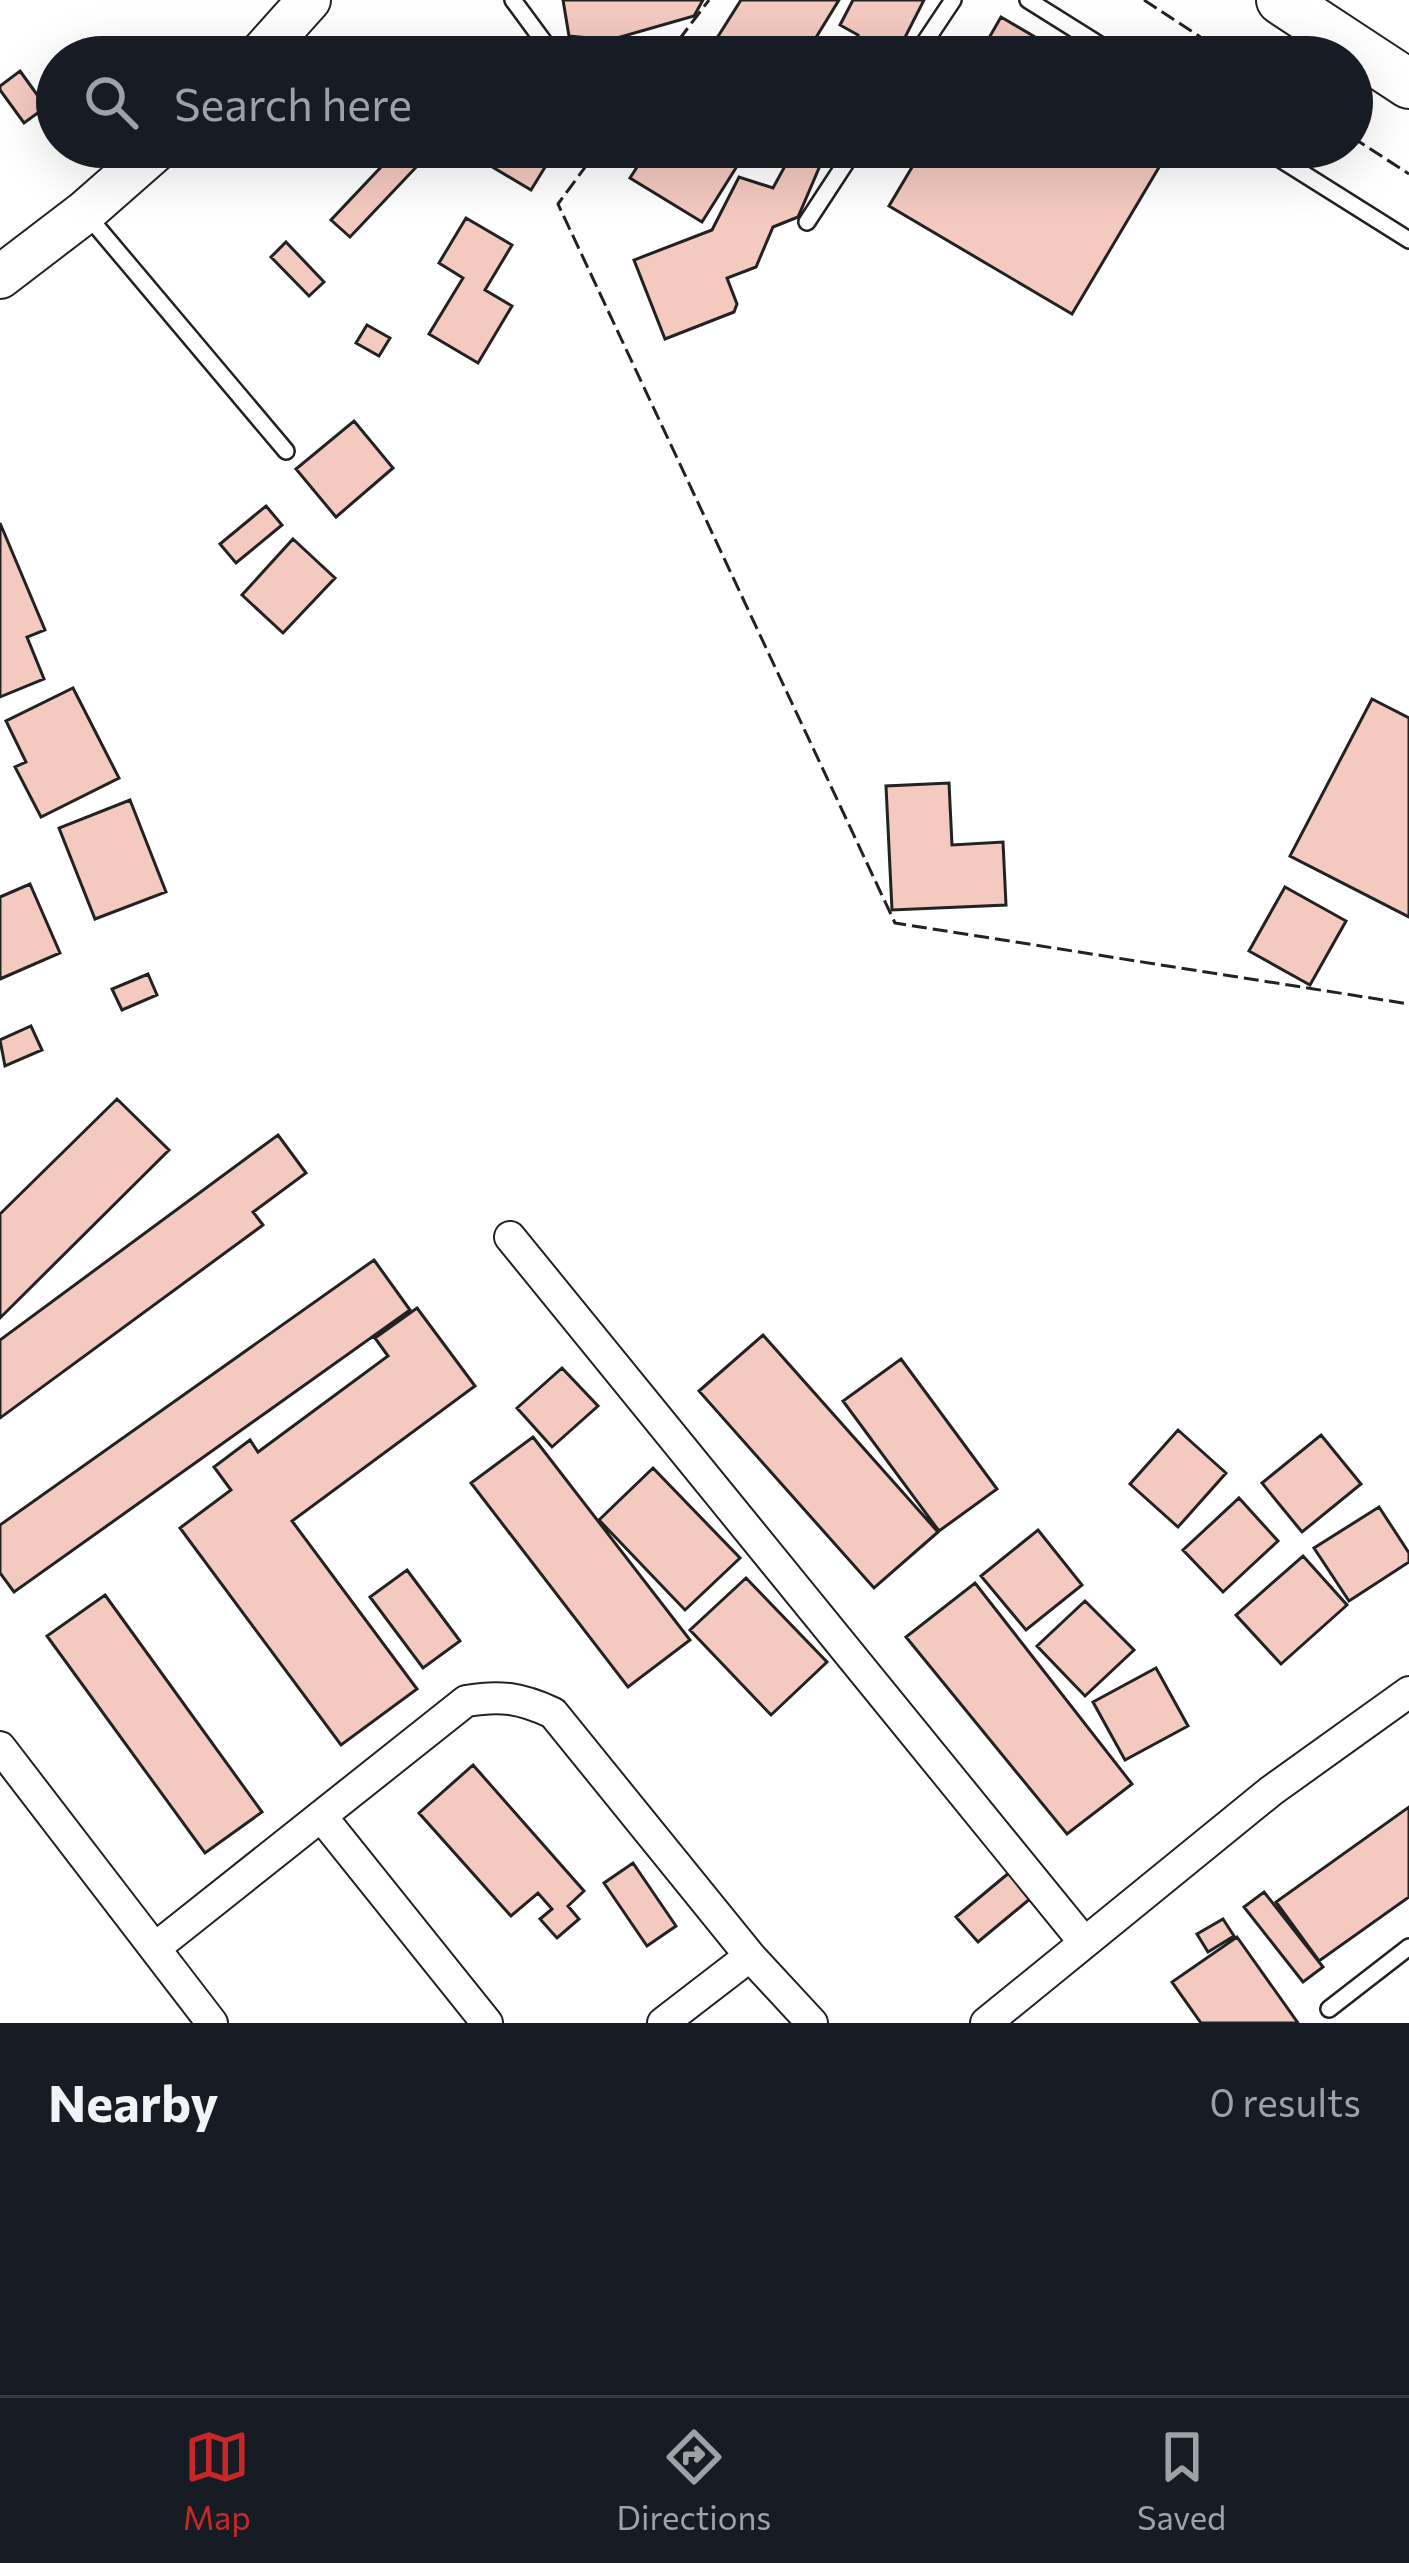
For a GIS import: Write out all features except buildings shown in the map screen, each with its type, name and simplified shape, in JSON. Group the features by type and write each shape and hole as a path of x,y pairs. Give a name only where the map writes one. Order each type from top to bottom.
{"main road":[{"path":"1280,0 1336,36"},
{"path":"1373,60 1409,83"}],"street":[{"path":"277,36 309,0"},
{"path":"0,277 135,168"},
{"path":"510,1237 1084,1942"},
{"path":"986,2023 1271,1791 1409,1692"},
{"path":"154,1948 466,1701 499,1695 553,1713 750,1956 812,2023"},
{"path":"0,1747 212,2023"},
{"path":"321,1816 487,2023"},
{"path":"663,2023 750,1956"}],"lane":[{"path":"513,0 540,36"},
{"path":"929,36 953,0"},
{"path":"1028,0 1085,36"},
{"path":"807,222 842,168"},
{"path":"1295,168 1409,240"},
{"path":"85,212 286,451"},
{"path":"1329,2009 1409,1947"}],"fence":[{"path":"682,36 709,0"},
{"path":"1144,0 1199,36"},
{"path":"1373,151 1409,174"},
{"path":"585,168 558,204 895,923 1409,1004"}]}
